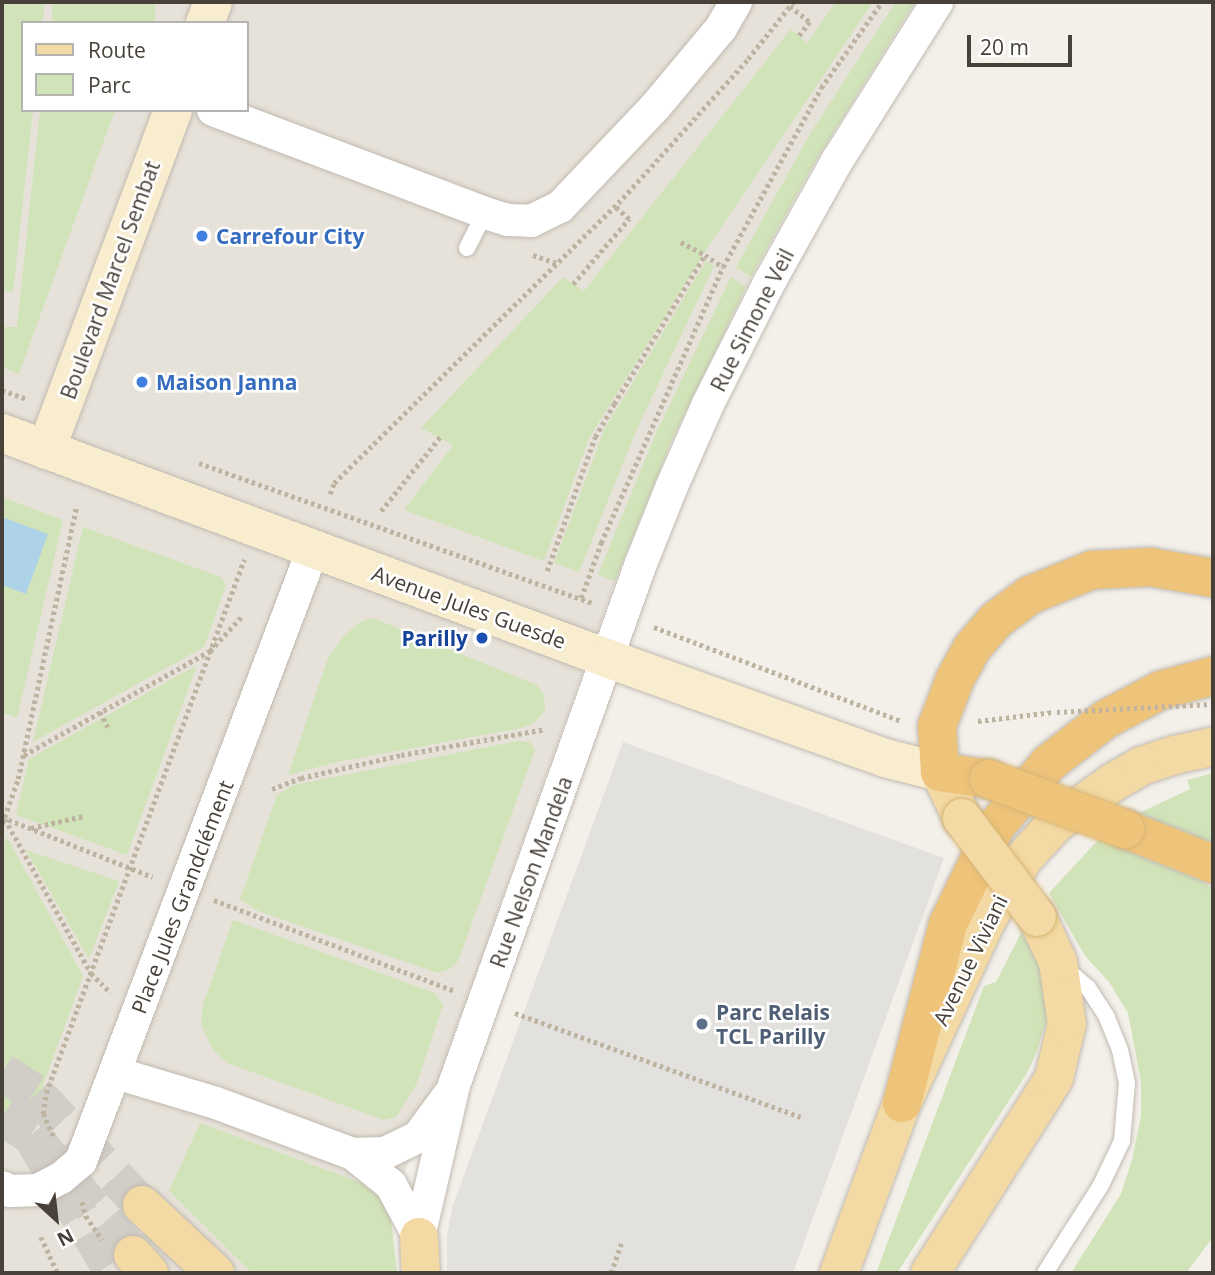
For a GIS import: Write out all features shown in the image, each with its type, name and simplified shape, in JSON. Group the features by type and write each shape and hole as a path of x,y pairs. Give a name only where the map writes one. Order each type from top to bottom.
{"highway":[{"path":"1213,578 1150,568 1092,570 1031,595 996,620 972,648 955,679 937,726 940,772 989,779 1213,864"},
{"path":"902,1103 948,924 995,827 1049,763 1106,719 1161,690 1213,676"}],"main road":[{"name":"Avenue Viviani","path":"839,1273 902,1103 985,923 1023,859 1056,823 1082,801 1112,783 1141,766 1174,755 1213,747"},
{"path":"930,1273 1054,1078 1067,1024 1058,962 1037,917 962,818 940,772"},
{"path":"142,1205 215,1273"}],"street":[{"path":"206,21 213,2"},
{"path":"218,112 485,212 508,220 531,221 560,207 655,107 721,28 736,2"},
{"name":"Rue Simone Veil","path":"609,659 677,474 769,283 837,161 937,2"},
{"name":"Boulevard Marcel Sembat","path":"46,450 172,112"},
{"name":"Avenue Jules Guesde","path":"2,433 609,659 886,758 940,772"},
{"name":"Place Jules Grandclément","path":"73,1170 81,1161 116,1073 313,549"},
{"name":"Rue Nelson Mandela","path":"420,1255 454,1085 609,659"},
{"name":"Rue Nelson Mandela","path":"116,1073 216,1103 353,1154 385,1153 418,1137 454,1085"},
{"path":"353,1154 391,1185 420,1255"},
{"path":"2,1187 10,1191 38,1190 73,1170"}],"lane":[{"path":"467,248 485,212"},
{"path":"1045,1273 1101,1185 1122,1141 1127,1083 1120,1050 1107,1017 1088,988 1058,962"}],"path":[{"path":"581,598 601,543 723,267 821,88 882,2"},
{"path":"330,494 334,483 615,206 748,60 792,4 810,22 799,36"},
{"path":"573,284 629,219 615,206"},
{"path":"681,242 723,267"},
{"path":"547,571 595,437 705,255"},
{"path":"2,390 62,412"},
{"path":"381,511 439,437"},
{"path":"195,462 581,598 915,726 937,726 1057,712 1213,704"},
{"path":"86,1216 73,1170 43,1114 46,1093 271,489"},
{"path":"2,824 23,756 76,508"},
{"path":"23,756 210,650 243,615"},
{"path":"100,712 108,727"},
{"path":"272,789 301,778 401,755 547,729"},
{"path":"30,828 84,816"},
{"path":"3,817 185,890 801,1117"},
{"path":"3,817 91,973 136,1019"},
{"path":"41,1237 58,1273"},
{"path":"611,1273 621,1244"}],"shaded area":[{"path":"2,2 915,2 815,162 751,277 671,442 615,581 383,1234 307,1273 2,1273"},
{"name":"Parc Relais TCL Parilly","path":"623,742 944,858 793,1273 447,1273 447,1236 452,1208"}],"green space":[{"path":"2,2 45,2 42,21 21,21 21,112 33,112 13,292 2,290"},
{"path":"52,2 155,2 155,21 52,21"},
{"path":"836,2 873,2 706,250 589,438 544,561 404,510 453,445 421,428 563,277 584,291 791,29 807,43"},
{"path":"896,2 915,2 815,162 751,277 736,267 811,132"},
{"path":"40,112 114,112 19,374 2,367 2,327 17,327"},
{"path":"706,261 714,266 636,431 579,572 554,563 604,430"},
{"path":"731,277 746,287 671,442 615,581 598,575 656,433"},
{"path":"2,497 63,520 17,718 2,712"},
{"path":"83,527 221,577 226,585 204,647 33,742"},
{"path":"373,618 537,685 544,695 545,711 534,723 521,728 337,762 288,775 328,658 343,637 360,622"},
{"path":"197,665 127,855 16,815 29,759"},
{"path":"518,741 530,742 535,750 458,961 450,969 438,973 258,911 240,899 277,795 294,785"},
{"path":"1213,773 1213,844 1137,814 1190,789 1187,780"},
{"path":"7,837 83,976 34,1110 24,1125 19,1126 2,1121 2,849"},
{"path":"1099,839 1200,880 1213,888 1213,1237 1186,1273 1071,1273 1121,1194 1132,1160 1141,1116 1141,1082 1128,1013 1109,982 1085,956 1049,893"},
{"path":"26,850 119,881 89,959"},
{"path":"233,920 435,993 443,1005 417,1083 396,1117 384,1120 227,1063 213,1050 201,1024 203,1005"},
{"path":"1021,933 1042,965 1047,1019 1037,1051 1027,1073 897,1273 876,1273 984,986 996,982"},
{"path":"200,1123 375,1188 390,1209 397,1273 252,1273 169,1191"}],"water":[{"path":"2,517 48,534 26,594 2,585"}],"tunnel":[{"path":"2,1072 36,1094 142,1205"},
{"path":"2,1117 31,1135 133,1255"},
{"path":"31,1135 114,1273"}],"place":[{"name":"Carrefour City","path":"202,236"},
{"name":"Maison Janna","path":"142,382"},
{"name":"Parilly","path":"482,638"},
{"name":"Parc Relais TCL Parilly","path":"702,1024"}]}
